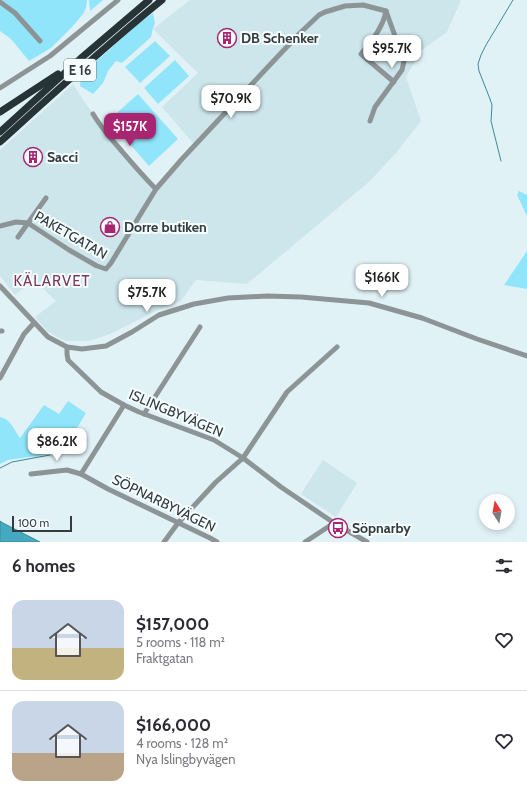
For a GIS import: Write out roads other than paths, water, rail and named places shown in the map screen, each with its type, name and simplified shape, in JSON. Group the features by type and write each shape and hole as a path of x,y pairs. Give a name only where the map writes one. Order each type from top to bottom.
{"highway":[{"name":"E 16","path":"0,132 80,59 149,0"},
{"name":"E 16","path":"0,142 86,64 162,0"},
{"path":"0,112 80,59"}],"street":[{"path":"0,88 50,56 118,0"},
{"path":"0,2 15,13 40,41"},
{"path":"92,114 116,145 156,189 266,69 319,15 345,6 363,5 386,11"},
{"path":"370,121 375,107 402,70 404,61 386,11"},
{"path":"386,11 384,21 378,32 361,54 394,82"},
{"name":"PAKETGATAN","path":"0,226 16,222 28,223 69,250 97,266 106,269 156,189"},
{"path":"18,237 46,198"},
{"path":"0,286 48,337 67,347 82,349 106,346 159,315 194,304 228,298 267,296 301,297 369,303 422,318 527,356"},
{"path":"0,378 1,372 24,334 34,323"},
{"path":"144,414 200,327"},
{"name":"ISLINGBYVÄGEN","path":"67,347 68,360 102,392 124,405 144,414 214,440 243,458 281,488 334,523 367,542"},
{"path":"164,542 178,523 216,482 243,458 287,392 337,347"},
{"path":"81,474 124,405"},
{"name":"SÖPNARBYVÄGEN","path":"31,474 72,470 217,542"},
{"path":"305,542 334,523"}],"waterway":[{"path":"501,161 491,121 492,105 479,71 478,64 486,45 513,0"},
{"path":"0,468 12,462 50,455"}],"place":[{"name":"DB Schenker","path":"227,38"},
{"name":"Sacci","path":"33,157"},
{"name":"Dorre butiken","path":"110,227"},
{"name":"Söpnarby","path":"338,528"}],"district":[{"name":"KÄLARVET","path":"52,281"}]}
